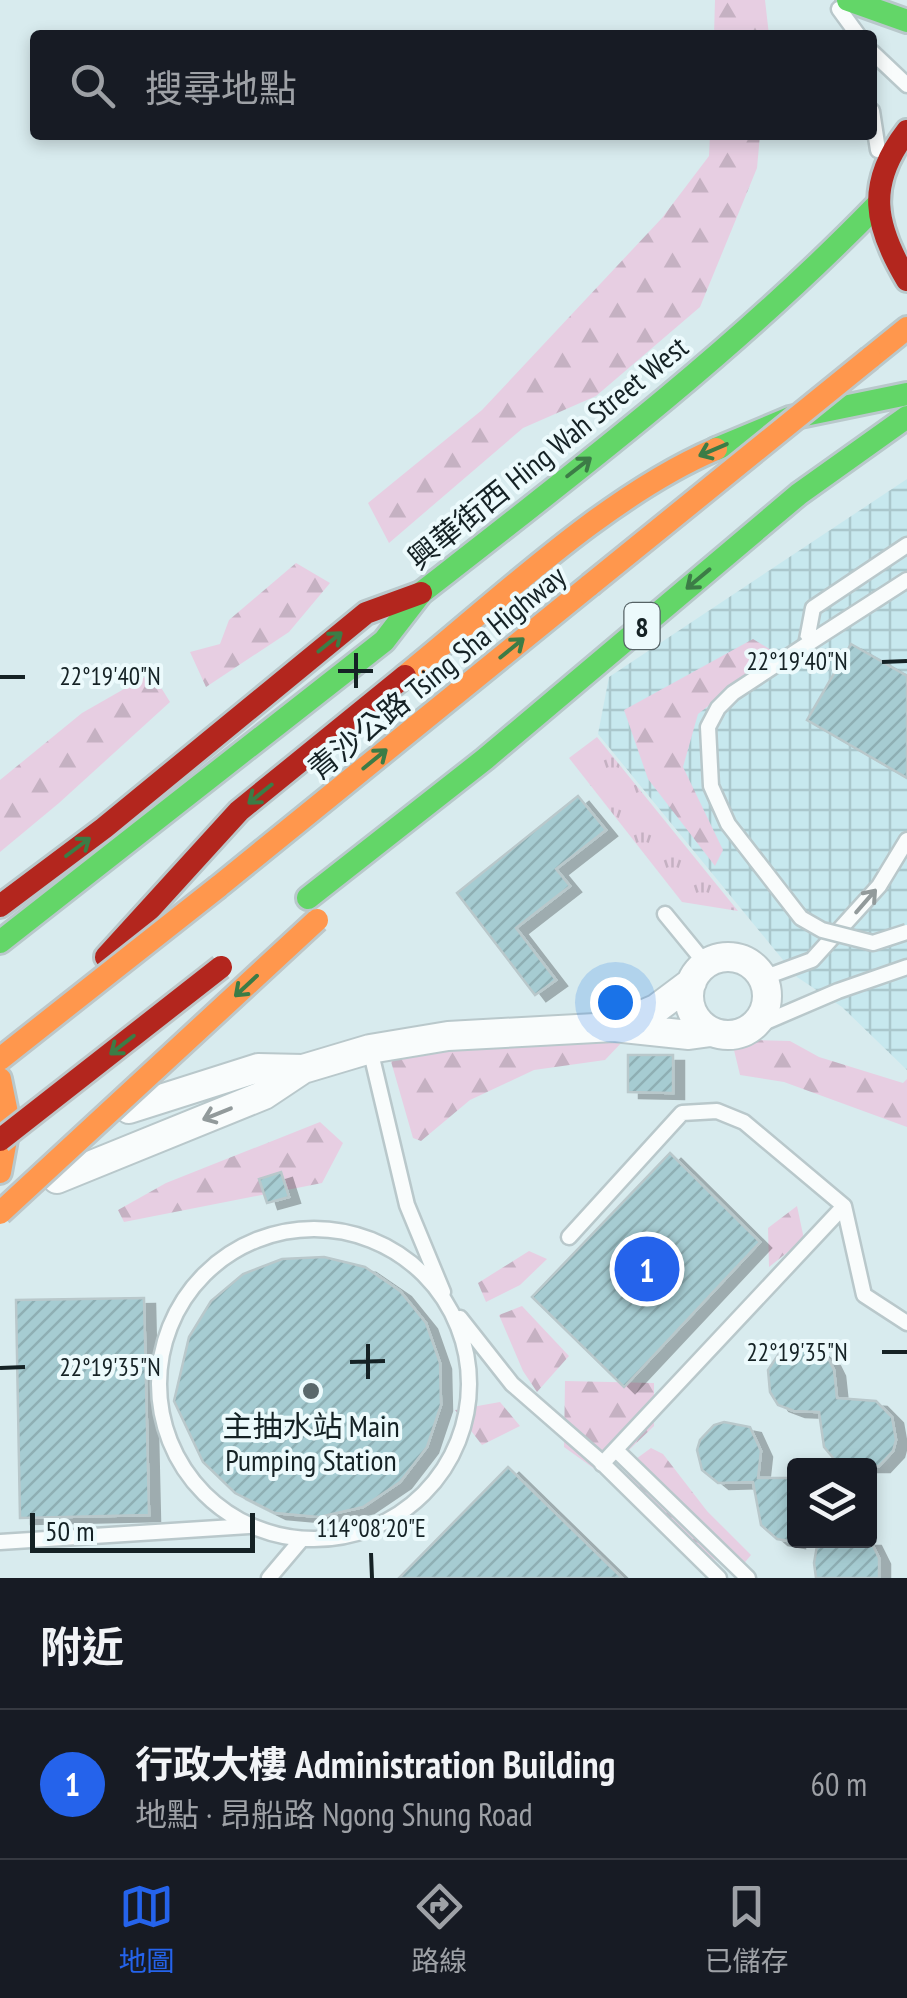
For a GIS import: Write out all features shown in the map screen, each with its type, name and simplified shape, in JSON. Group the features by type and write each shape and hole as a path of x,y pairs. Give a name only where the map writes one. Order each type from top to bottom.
{"main road":[{"path":"851,22 907,20"},
{"path":"907,130 890,152 880,180 878,205 885,242 907,280"},
{"name":"興華街西 Hing Wah Street West","path":"0,906 104,828 366,614 421,592 654,408 792,291 878,205"},
{"name":"青沙公路 Tsing Sha Highway","path":"0,1059 218,888 907,328"},
{"path":"799,494 907,394"},
{"path":"0,1172 5,1132 1,1082 155,900 240,810 601,517 687,462 790,418 907,394"},
{"name":"8","path":"293,910 485,759 799,494 907,417"},
{"path":"0,942 384,641 421,592"},
{"path":"0,1213 485,759"},
{"path":"0,1031 218,888"},
{"path":"5,1132 231,958"}],"street":[{"path":"0,1201 264,1094 303,1069 370,1049 448,1036 614,1027 689,1035 736,1034 757,1023 768,1002 763,978 744,960 732,957 699,973 656,1009 614,1027"},
{"path":"699,973 690,1004 694,1016 712,1032"},
{"path":"5,1132 100,1119 258,1068 303,1069"}],"lane":[{"path":"834,0 851,22"},
{"path":"877,57 907,85"},
{"path":"875,140 880,180"},
{"path":"806,645 813,608 907,546"},
{"path":"907,580 733,693 718,708 708,727 711,786 728,824 801,918 836,934 873,943 907,932"},
{"path":"763,978 812,960 879,886 907,840"},
{"path":"666,914 699,973"},
{"path":"746,1030 907,967"},
{"path":"0,1542 250,1526 302,1539 350,1535 395,1516 432,1486 458,1444 470,1397 466,1349 407,1206 370,1049"},
{"path":"569,1238 682,1113 718,1112 744,1122 844,1206 864,1295 907,1323"},
{"path":"602,1464 844,1206"},
{"path":"250,1526 205,1496 174,1454 158,1403 160,1350 180,1301 216,1262 263,1236 316,1228 368,1238 414,1264 512,1384 602,1464 719,1578"},
{"path":"616,1450 748,1578"},
{"path":"269,1578 302,1539"}],"shaded area":[{"path":"907,479 907,1070 842,1007 797,977 598,734 609,677"}],"green space":[{"path":"715,0 765,0 768,30 714,30"},
{"path":"710,140 760,140 757,168 700,307 596,396 523,428 389,543 368,503 482,410 662,218 709,156"},
{"path":"296,563 330,583 289,632 206,687 190,652 220,644 229,620"},
{"path":"753,639 776,653 698,714 683,767 723,850 715,866 648,779 624,710"},
{"path":"152,673 170,702 0,852 0,780 82,713"},
{"path":"597,737 738,911 682,902 569,758"},
{"path":"624,1040 605,1060 534,1070 470,1100 421,1141 413,1138 390,1058 489,1046"},
{"path":"751,1040 790,1041 819,1057 903,1083 907,1079 907,1127 784,1082 740,1075 734,1050"},
{"path":"320,1122 343,1143 322,1183 124,1222 118,1210 166,1183"},
{"path":"797,1206 804,1239 769,1267 768,1228"},
{"path":"529,1251 547,1259 520,1285 486,1302 478,1283"},
{"path":"522,1306 569,1356 537,1392 523,1371 499,1315"},
{"path":"565,1381 654,1383 654,1426 603,1475 564,1447"},
{"path":"500,1402 520,1426 482,1445 455,1410"},
{"path":"651,1448 663,1454 707,1511 751,1555 736,1573 639,1512 625,1467"}],"building":[{"path":"851,644 907,676 907,778 807,720"},
{"path":"578,796 606,830 556,869 570,886 516,928 556,980 535,995 457,893"},
{"path":"628,1055 673,1055 673,1093 628,1092"},
{"path":"670,1153 760,1242 624,1387 532,1297"},
{"path":"281,1172 289,1197 267,1203 259,1179"},
{"name":"主抽水站 Main Pumping Station","path":"324,1257 365,1267 400,1291 426,1323 440,1363 441,1405 427,1447 400,1482 363,1507 319,1517 275,1513 235,1493 203,1462 174,1401 189,1337 211,1301 243,1274 282,1259"},
{"path":"144,1298 149,1515 20,1518 16,1300"},
{"path":"800,1345 811,1346 829,1360 834,1370 837,1398 876,1401 892,1417 896,1440 893,1451 879,1466 877,1458 833,1458 824,1447 819,1412 794,1411 778,1405 770,1392 768,1370 780,1352"},
{"path":"724,1422 750,1427 761,1451 758,1478 787,1478 787,1541 777,1539 761,1525 753,1482 718,1483 702,1470 697,1450 700,1440 714,1425"},
{"path":"508,1467 622,1578 399,1578"},
{"path":"817,1548 874,1548 879,1558 879,1578 816,1578"}],"traffic: fast":[{"path":"848,0 907,21"},
{"path":"421,593 713,359 877,205"},
{"path":"716,449 790,418 907,394"},
{"path":"308,898 485,759 799,494 907,417"},
{"path":"0,942 384,641 421,593"}],"traffic: slow":[{"path":"870,358 907,328"},
{"path":"590,585 870,358"},
{"path":"405,676 594,521 675,469 716,449"},
{"path":"218,887 590,585"},
{"path":"0,1059 218,887"},
{"path":"0,1213 317,920"},
{"path":"0,1079 9,1123 0,1172"}],"traffic: jam":[{"path":"907,131 885,169 879,205 887,241 907,280"},
{"path":"0,906 104,828 366,613 421,593"},
{"path":"106,957 239,811 405,676"},
{"path":"0,1140 221,967"}],"place":[{"name":"行政大樓 Administration Building","path":"647,1269"},
{"name":"主抽水站 Main Pumping Station","path":"311,1391"}]}
